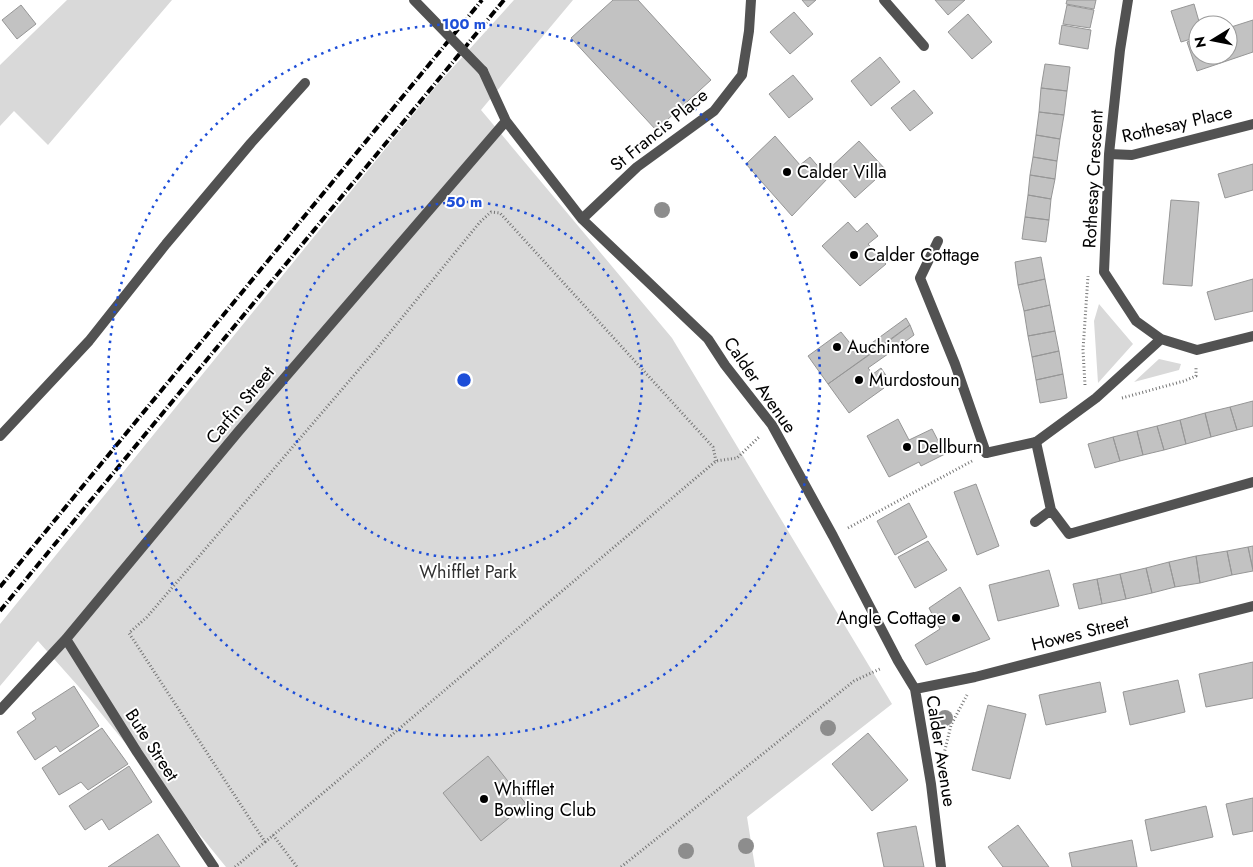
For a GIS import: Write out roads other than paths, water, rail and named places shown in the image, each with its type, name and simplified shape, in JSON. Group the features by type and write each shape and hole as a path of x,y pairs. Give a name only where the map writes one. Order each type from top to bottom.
{"street":[{"name":"Calder Avenue","path":"414,0 484,71 506,122 582,219 708,339 725,365 772,425 915,690 931,784 942,867"},
{"name":"St Francis Place","path":"582,219 637,167 714,111 742,75 749,31 751,0"},
{"path":"884,0 924,46"},
{"name":"Rothesay Crescent","path":"1128,0 1120,50 1109,154 1104,272 1136,321 1161,338 1177,345 1197,350 1253,336"},
{"path":"0,436 89,341 172,237 304,83"},
{"name":"Carfin Street","path":"0,710 66,638 238,432 506,122"},
{"name":"Rothesay Place","path":"1109,154 1132,154 1253,124"},
{"path":"938,241 920,278 955,364 986,453 1036,442 1096,398 1161,338"},
{"path":"1036,442 1051,510 1069,534 1253,482"},
{"path":"1034,522 1051,510"},
{"name":"Howes Street","path":"915,690 975,677 1253,606"},
{"name":"Bute Street","path":"66,638 132,744 214,867"}],"railway":[{"path":"0,587 482,0"},
{"path":"0,611 504,0"}],"place":[{"name":"Calder Villa","path":"787,172"},
{"name":"Calder Cottage","path":"854,255"},
{"name":"Auchintore","path":"837,347"},
{"name":"Murdostoun","path":"859,380"},
{"name":"Dellburn","path":"907,447"},
{"name":"Angle Cottage","path":"956,618"},
{"name":"Whifflet Bowling Club","path":"484,799"}],"park label":[{"name":"Whifflet Park","path":"468,572"}]}
